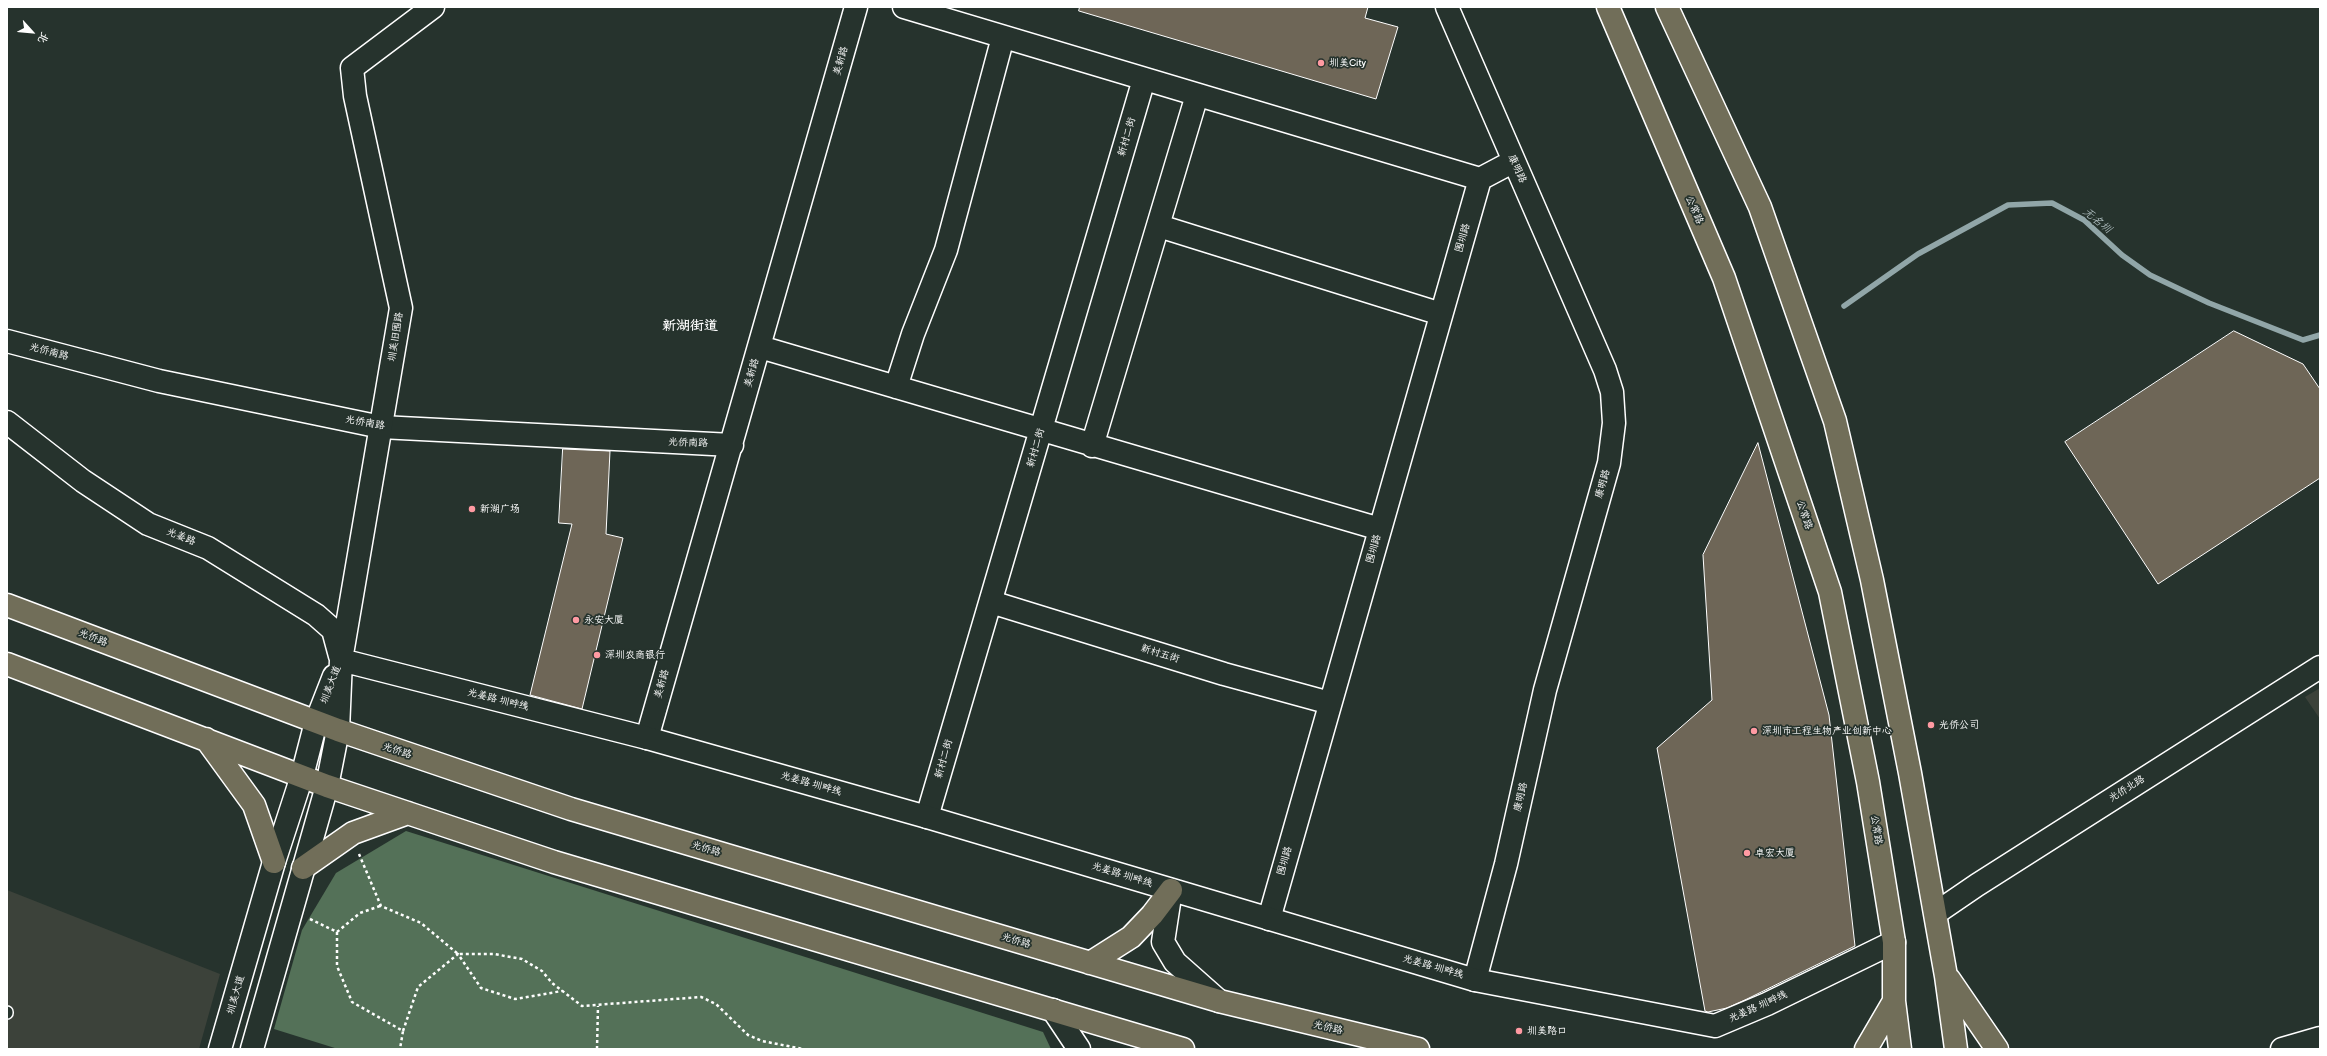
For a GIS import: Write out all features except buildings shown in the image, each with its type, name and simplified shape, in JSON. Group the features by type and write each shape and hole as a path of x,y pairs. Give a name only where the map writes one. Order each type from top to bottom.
{"main road":[{"name":"公常路","path":"1608,7 1724,278 1830,592 1868,782 1894,942 1894,1000 1900,1049"},
{"path":"1667,7 1760,207 1835,421 1874,588 1936,913 1956,1049"},
{"name":"光侨路","path":"7,605 338,730 571,809 1219,1001 1418,1049"},
{"path":"7,664 327,786 554,862 1183,1049"},
{"path":"206,739 254,806 274,862"},
{"path":"304,868 351,834 408,813"},
{"path":"1090,963 1131,937 1152,915 1171,890"},
{"path":"1946,976 1997,1049"},
{"path":"1866,1049 1894,1000"}],"street":[{"name":"圳美旧围路","path":"341,660 401,308 355,96 352,68 433,7"},
{"name":"美新路","path":"647,738 856,7"},
{"path":"904,7 1480,179 1514,161"},
{"name":"康明路","path":"1447,7 1605,370 1612,392 1614,423 1609,463 1545,690 1506,864 1475,980"},
{"path":"896,387 913,334 946,250 1003,37"},
{"name":"新村二街","path":"927,818 1144,79"},
{"path":"1092,446 1159,226 1196,95"},
{"name":"围圳路","path":"1269,919 1480,179"},
{"path":"1159,226 1441,314"},
{"name":"光侨南路","path":"7,341 159,381 381,427 732,445"},
{"path":"760,347 1092,446 1380,529"},
{"name":"光姜路","path":"7,422 83,481 148,524 208,548 316,615 333,630 341,660"},
{"name":"新村五街","path":"991,602 1224,674 1330,703"},
{"name":"光姜路 圳畔线","path":"341,660 647,738 927,818 1475,980 1715,1026 1767,1004 1894,942"},
{"name":"圳美大道","path":"220,1049 274,862 302,776 316,722 341,660"},
{"name":"圳美大道","path":"252,1049 327,786 338,730 341,660"},
{"name":"光侨北路","path":"1936,913 1977,885 2320,667"},
{"path":"1171,890 1163,942 1175,962 1219,1001"},
{"path":"1053,1010 1079,1049"},
{"path":"2282,1049 2320,1038"}],"path":[{"path":"351,834 381,906"},
{"path":"337,932 360,913 381,906 421,923 458,954 481,988 515,999 562,991"},
{"path":"292,909 337,932"},
{"path":"337,932 337,966 352,1002 403,1031"},
{"path":"400,1049 403,1031 418,987 458,954 494,954 522,960 542,971 562,991 582,1006 598,1006 701,997 716,1004 748,1035 762,1041 803,1049"},
{"path":"597,1049 598,1006"}],"shaded area":[{"path":"2320,688 2320,719 2305,697"},
{"path":"7,890 220,974 199,1049 7,1049"}],"green space":[{"path":"406,831 1043,1032 1051,1049 338,1049 274,1029 302,930 336,873"}],"waterway":[{"name":"无名圳","path":"1844,306 1918,254 2008,205 2052,203 2084,220 2122,255 2150,275 2209,303 2303,340 2320,335"}],"place":[{"name":"圳美City","path":"1321,63"},
{"name":"新湖广场","path":"472,509"},
{"name":"永安大厦","path":"576,620"},
{"name":"深圳农商银行","path":"597,655"},
{"name":"光侨公司","path":"1931,725"},
{"name":"深圳市工程生物产业创新中心","path":"1754,731"},
{"name":"卓宏大厦","path":"1747,853"},
{"name":"圳美路口","path":"1519,1031"}],"district":[{"name":"新湖街道","path":"690,326"}]}
